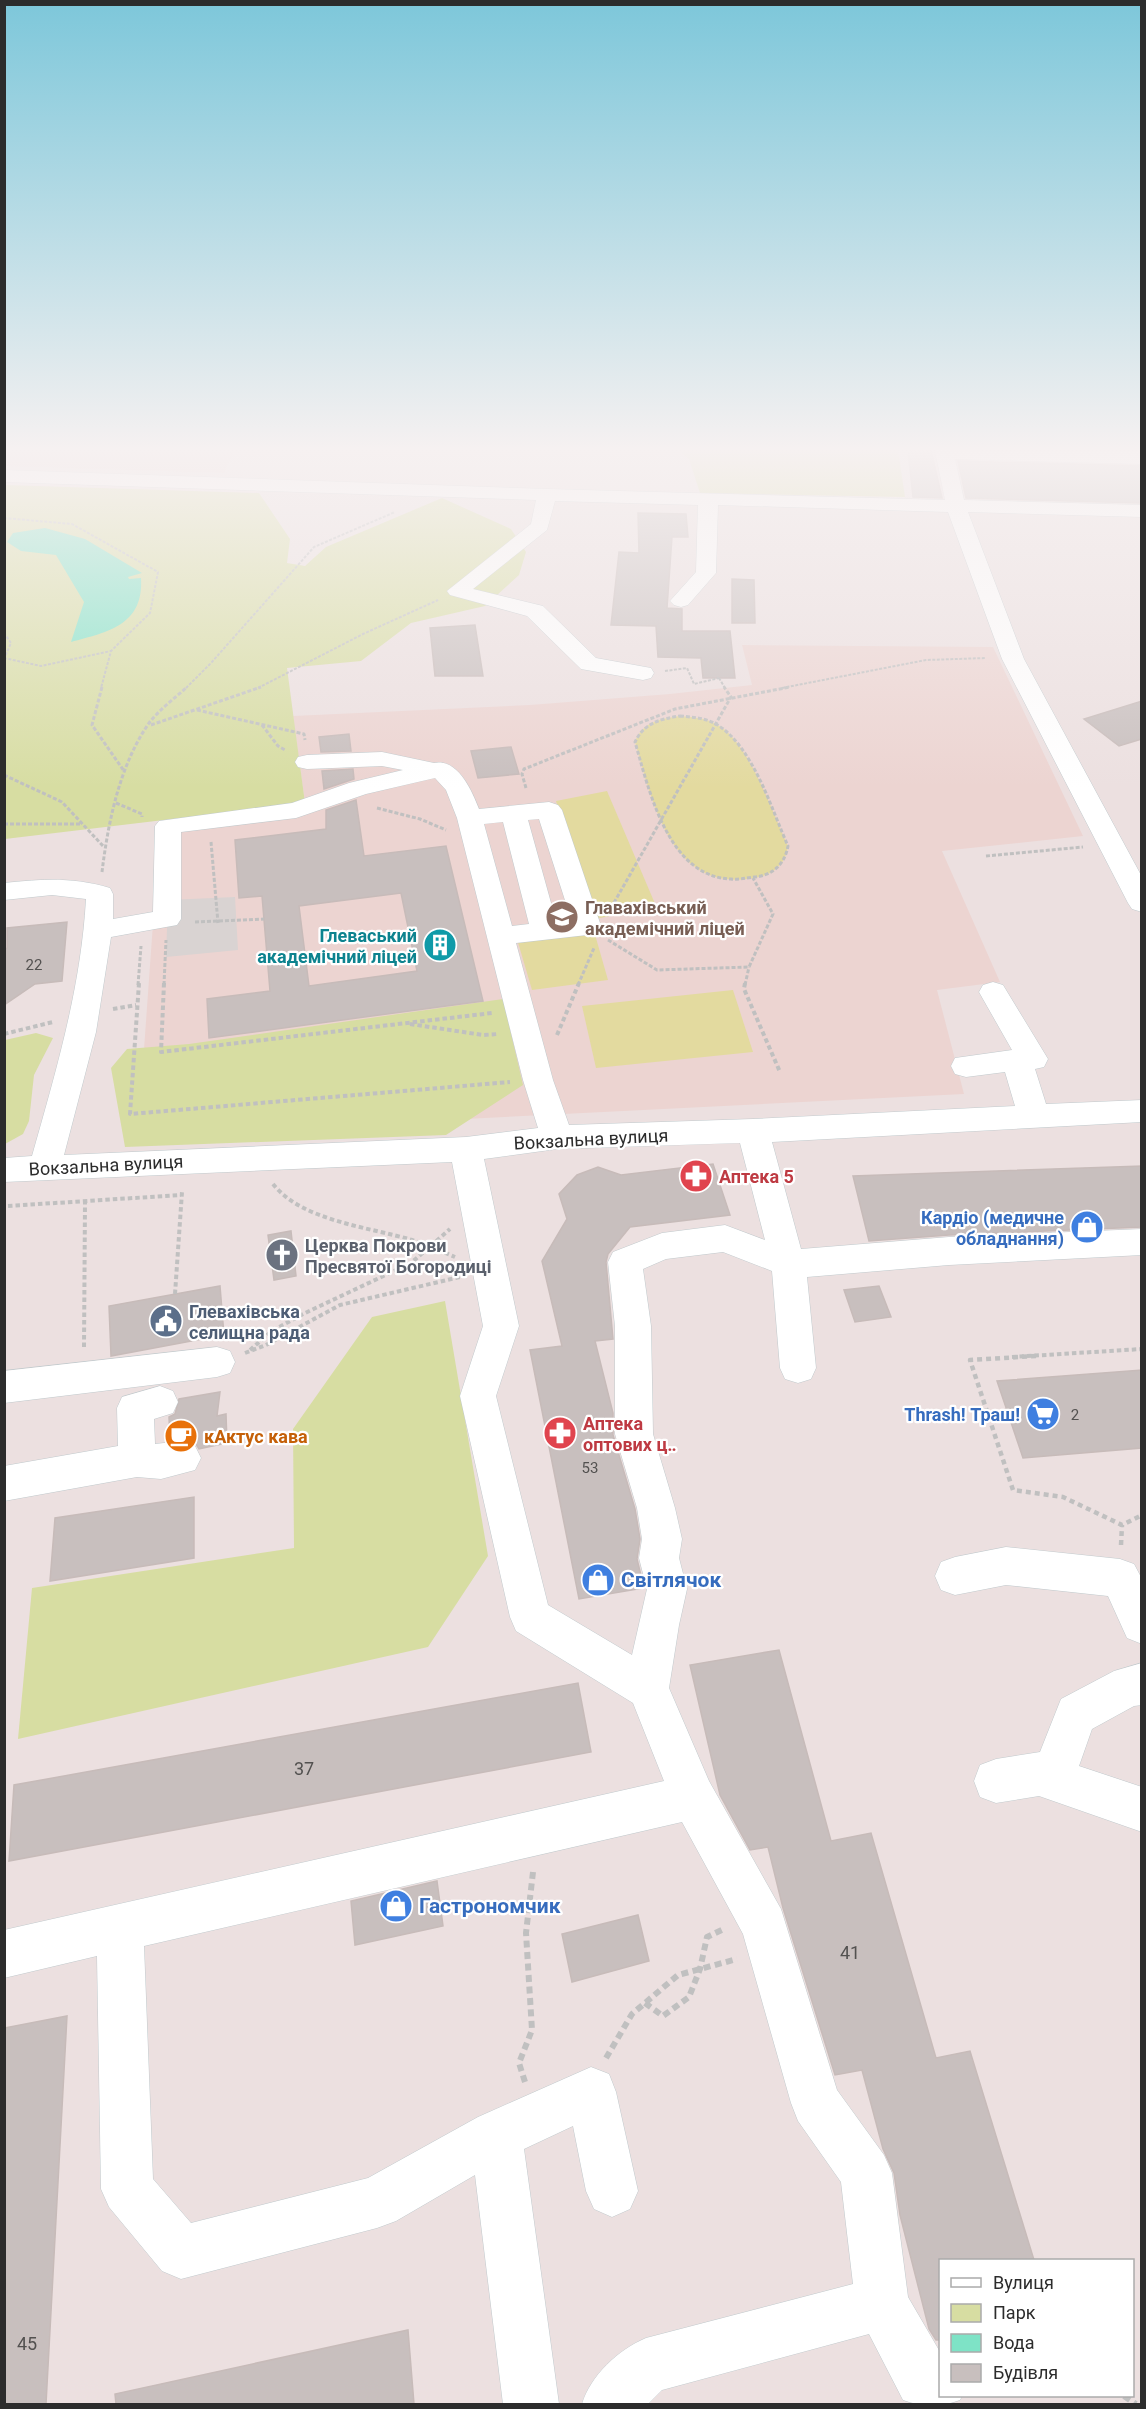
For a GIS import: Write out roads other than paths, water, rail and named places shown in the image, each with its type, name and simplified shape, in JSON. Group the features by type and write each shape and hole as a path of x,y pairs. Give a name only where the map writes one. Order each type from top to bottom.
{"street":[{"path":"493,562 457,591 535,611 590,664 643,673"},
{"path":"681,601 706,573 706,562"},
{"path":"978,562 1013,659 1142,903"},
{"path":"307,762 382,759 441,770 460,792 471,823 538,1080 557,1137"},
{"path":"99,930 155,921 168,826 296,810 358,788 441,770"},
{"path":"471,823 513,813 549,810 587,926 500,936"},
{"path":"513,813 546,931"},
{"path":"479,854 561,845"},
{"path":"489,894 573,883"},
{"path":"4,892 56,885 80,887 100,894 99,930 87,1014 45,1167"},
{"path":"966,1066 1033,1059 993,992"},
{"path":"1017,1060 1034,1118"},
{"name":"Вокзальна вулиця","path":"4,1170 465,1149 557,1137 753,1131 1142,1111"},
{"path":"753,1131 788,1263 798,1368"},
{"path":"465,1149 501,1326 478,1396 531,1617 648,1688"},
{"path":"939,2380 922,2380 882,2303 866,2173 816,2103 764,1933 693,1797 648,1688 658,1624 667,1589 659,1558 662,1539 656,1508 634,1434 633,1326 626,1262 662,1246 725,1238 788,1263 818,1263 949,1251 1142,1242"},
{"path":"4,1387 232,1357"},
{"path":"137,1460 135,1408 160,1402"},
{"path":"4,1484 137,1460 160,1462 182,1458"},
{"path":"955,1576 1006,1566 1120,1578 1142,1624"},
{"path":"1052,1779 1076,1714 1130,1686 1142,1684"},
{"path":"996,1781 1039,1774 1142,1810"},
{"path":"4,1954 693,1797"},
{"path":"120,1928 127,2189 181,2252 377,2202 515,2126 591,2092 612,2191"},
{"path":"515,2126 531,2404"},
{"path":"610,2404 646,2366 882,2303"}],"water":[{"path":"60,562 124,562 142,573 128,577 129,579 141,578 137,606 130,616 110,630 71,642 84,602"}],"place":[{"name":"Главахівський академічний ліцей","path":"562,917"},
{"name":"Глеваський академічний ліцей","path":"440,945"},
{"name":"Аптека 5","path":"696,1176"},
{"name":"Кардіо (медичне обладнання)","path":"1087,1227"},
{"name":"Церква Покрови Пресвятої Богородиці","path":"282,1255"},
{"name":"Глевахівська селищна рада","path":"166,1321"},
{"name":"Thrash! Траш!","path":"1043,1414"},
{"name":"Аптека оптових ц‥","path":"560,1433"},
{"name":"кАктус кава","path":"181,1436"},
{"name":"Світлячок","path":"598,1580"},
{"name":"Гастрономчик","path":"396,1906"}]}
